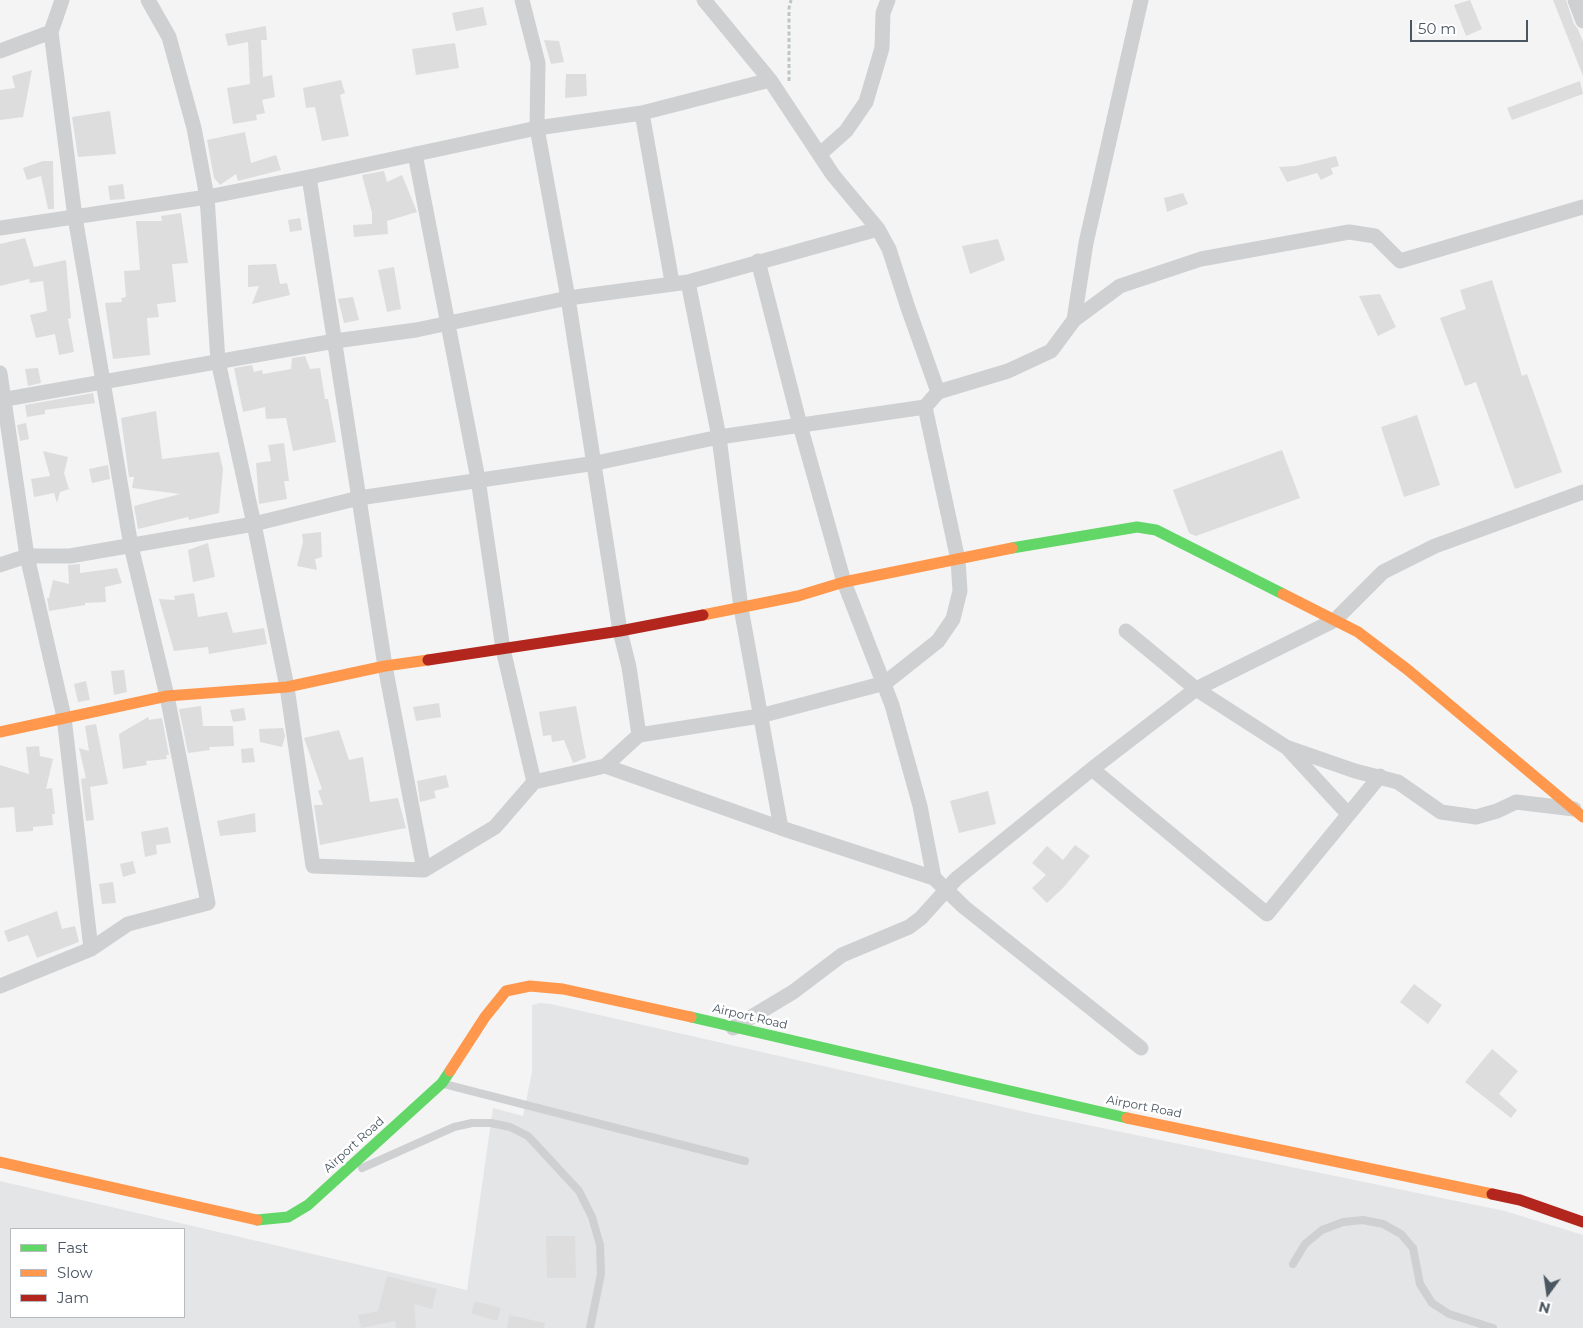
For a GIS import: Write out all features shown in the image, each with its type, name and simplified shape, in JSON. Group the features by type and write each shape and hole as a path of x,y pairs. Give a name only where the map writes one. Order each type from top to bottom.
{"street":[{"path":"0,986 91,949 128,924 208,903 167,696 131,546 75,217 51,32 62,0"},
{"path":"148,0 169,36 194,128 207,197 218,361 287,687 313,866 424,870 495,827 534,782 605,766 639,736 760,716 885,683 938,641 953,619 960,591 958,560 925,406"},
{"path":"522,0 538,63 537,128 596,463 620,632 629,667 639,736"},
{"path":"704,0 770,80 833,175 878,228 889,249 938,392"},
{"path":"820,154 846,132 866,102 882,48 883,13 888,0"},
{"path":"1074,320 1086,243 1141,0"},
{"path":"1575,0 1583,21"},
{"path":"0,51 51,32"},
{"path":"0,228 207,197 537,128 642,113 770,80"},
{"path":"642,113 672,282"},
{"path":"415,154 478,479 503,649 534,782"},
{"path":"309,177 385,666 424,870"},
{"path":"0,565 27,556 70,556 254,524 359,498 596,463 719,437 925,406 938,392 1008,372 1051,351 1074,320 1120,286 1201,260 1349,232 1375,236 1400,261 1583,206"},
{"path":"2,400 335,341 416,330 568,298 672,282 688,282 878,228"},
{"path":"758,261 800,425 844,582 885,683 920,806 934,878 944,890 1142,1048"},
{"path":"688,282 719,437 740,608 780,828"},
{"path":"0,373 2,400 27,556 64,717 91,949"},
{"path":"733,1028 793,992 842,955 909,927 921,918 944,890 1092,769 1196,689 1335,620 1383,572 1435,546 1583,492"},
{"path":"0,732 167,696 287,687 385,666 620,632 798,596 844,582 1068,537 1137,527 1156,530 1358,632 1408,670 1579,812"},
{"path":"1126,631 1196,689 1286,747 1355,771 1398,782 1441,812 1476,817 1516,802 1579,812"},
{"path":"1286,747 1348,814"},
{"path":"605,766 780,828 934,878"},
{"path":"1092,769 1267,914 1380,776"},
{"name":"Airport Road","path":"0,1162 249,1220 268,1221 288,1217 308,1204 340,1178 442,1083 485,1017 506,991 530,986 563,989 619,1000 1093,1111 1314,1155 1520,1200 1583,1222"}],"lane":[{"path":"442,1083 745,1160"},
{"path":"340,1178 454,1127 472,1123 491,1123 510,1127 528,1136 579,1191 592,1217 600,1245 601,1274 590,1328"},
{"path":"1293,1264 1305,1244 1322,1230 1343,1222 1363,1220 1383,1224 1400,1234 1413,1248 1420,1284 1432,1303 1449,1314 1493,1328"}],"path":[{"path":"790,109 789,8 791,0"}],"shaded area":[{"path":"540,1003 551,1004 1034,1114 1505,1211 1583,1235 1583,1328 0,1328 0,1181 467,1290 493,1108 523,1116 532,1072 532,1005"}],"building":[{"path":"1470,0 1482,29 1466,36 1454,5"},
{"path":"1553,0 1566,0 1574,24 1578,29 1583,42 1583,76"},
{"path":"483,7 487,25 456,31 452,13"},
{"path":"266,26 267,40 261,40 263,77 272,75 275,97 262,100 265,113 256,115 257,120 233,124 227,88 250,84 248,42 228,46 225,34"},
{"path":"544,40 559,41 564,62 551,64"},
{"path":"455,43 459,68 416,75 412,49"},
{"path":"32,70 23,117 0,120 0,90 15,88 12,76"},
{"path":"566,74 586,74 587,96 565,98"},
{"path":"341,80 345,93 340,95 349,136 322,141 315,107 306,108 303,88"},
{"path":"1580,81 1583,94 1512,120 1507,108"},
{"path":"110,111 116,154 78,157 72,117"},
{"path":"245,132 251,163 276,155 281,170 238,181 236,174 220,185 214,178 207,140"},
{"path":"1336,156 1339,166 1331,168 1333,174 1321,180 1317,173 1287,182 1279,167 1296,166"},
{"path":"43,161 53,161 54,209 48,209 41,176 27,180 23,168"},
{"path":"384,171 387,182 402,175 417,212 387,221 388,234 354,237 353,225 372,224 372,213 362,175"},
{"path":"123,184 125,199 110,200 108,186"},
{"path":"1183,193 1188,204 1167,212 1164,198"},
{"path":"181,213 188,263 172,264 176,302 157,304 159,317 147,318 150,355 113,359 105,303 122,302 121,298 126,297 124,271 140,270 136,221 162,221 161,216"},
{"path":"300,218 302,230 290,232 288,220"},
{"path":"25,238 34,267 66,260 71,318 68,319 74,352 59,355 55,334 36,338 30,315 47,311 43,281 30,283 29,279 0,286 0,244"},
{"path":"998,239 1005,260 970,274 962,246"},
{"path":"276,264 280,284 287,283 290,295 252,304 259,286 248,287 248,265"},
{"path":"394,267 401,309 387,312 378,270"},
{"path":"1492,280 1522,376 1527,374 1562,472 1515,489 1476,382 1465,386 1440,318 1466,309 1460,290"},
{"path":"1380,294 1396,327 1378,336 1359,296"},
{"path":"353,297 359,320 344,323 338,299"},
{"path":"305,356 310,369 320,368 325,399 328,399 336,442 293,451 286,418 266,419 265,407 243,412 234,368 252,365 254,372 262,370 263,374 291,369 292,358"},
{"path":"38,368 41,383 28,386 25,369"},
{"path":"93,393 95,403 45,410 45,414 27,417 25,405"},
{"path":"156,411 162,459 219,452 223,469 219,513 189,520 188,517 138,529 134,506 180,494 132,488 134,477 129,477 121,418"},
{"path":"1417,415 1440,485 1404,497 1381,427"},
{"path":"26,423 29,439 20,441 17,425"},
{"path":"284,443 289,481 284,481 287,499 259,504 256,463 271,461 268,445"},
{"path":"1282,450 1300,498 1196,536 1189,533 1173,490"},
{"path":"43,451 68,457 64,473 69,489 60,492 57,503 54,493 34,497 31,479 50,476"},
{"path":"108,465 110,479 92,483 89,469"},
{"path":"321,532 322,557 315,559 317,570 297,566 303,542 302,534"},
{"path":"208,543 215,577 193,582 188,550"},
{"path":"80,564 80,573 117,568 122,583 105,587 106,602 85,603 85,605 49,611 47,598 49,598 53,580 69,584 68,565"},
{"path":"194,593 198,617 227,612 233,633 264,628 267,644 209,654 208,647 174,651 159,599 175,600 174,596"},
{"path":"124,670 127,692 114,695 111,671"},
{"path":"86,681 90,700 78,702 74,684"},
{"path":"439,703 441,717 416,721 413,707"},
{"path":"201,706 203,726 233,726 234,746 209,747 210,750 188,753 179,709"},
{"path":"576,706 586,758 573,763 564,740 552,742 551,735 543,736 539,712"},
{"path":"244,708 246,720 233,722 230,710"},
{"path":"148,717 149,720 162,718 169,755 166,755 167,759 146,761 147,765 123,769 119,734"},
{"path":"96,724 108,784 90,787 94,820 86,821 81,779 86,778 79,748 89,751 85,726"},
{"path":"283,728 285,736 282,747 260,742 259,729"},
{"path":"339,730 349,760 363,757 370,802 398,798 406,828 320,845 314,805 323,805 318,791 322,789 304,738"},
{"path":"39,746 40,756 53,759 46,789 52,788 55,814 52,814 53,825 33,827 33,831 16,832 14,807 0,808 0,765 29,774 26,747"},
{"path":"253,748 255,762 242,763 241,749"},
{"path":"446,775 449,787 434,791 436,798 420,802 417,781"},
{"path":"988,791 996,824 959,833 950,801"},
{"path":"255,813 256,832 220,836 217,821"},
{"path":"168,827 171,843 156,845 157,854 145,857 141,832"},
{"path":"1075,845 1090,856 1063,888 1047,903 1032,888 1046,875 1032,863 1047,846 1063,860"},
{"path":"133,861 136,873 123,877 120,864"},
{"path":"113,882 116,903 102,904 99,884"},
{"path":"57,911 62,929 75,926 79,942 37,958 28,935 8,942 4,931"},
{"path":"1414,984 1442,1005 1428,1024 1400,1002"},
{"path":"1492,1049 1518,1071 1499,1094 1517,1110 1511,1118 1465,1082"},
{"path":"546,1236 575,1236 576,1278 547,1278"},
{"path":"387,1276 437,1289 432,1309 414,1304 416,1328 396,1328 395,1321 361,1328 358,1315 378,1311"},
{"path":"475,1301 501,1308 497,1321 471,1313"},
{"path":"509,1315 545,1323 544,1328 507,1328"}],"traffic: fast":[{"path":"1012,548 1137,527 1156,530 1283,594"},
{"path":"691,1017 1127,1118"},
{"path":"257,1220 288,1217 308,1205 442,1083 450,1071"}],"traffic: slow":[{"path":"703,615 798,596 844,582 1012,548"},
{"path":"1283,594 1358,632 1408,670 1583,817"},
{"path":"0,732 167,696 287,687 385,666 428,660"},
{"path":"450,1071 485,1017 506,991 530,986 563,989 691,1017"},
{"path":"1127,1118 1492,1194"},
{"path":"0,1162 257,1220"}],"traffic: jam":[{"path":"428,660 620,631 703,615"},
{"path":"1492,1194 1520,1200 1583,1222"}]}
